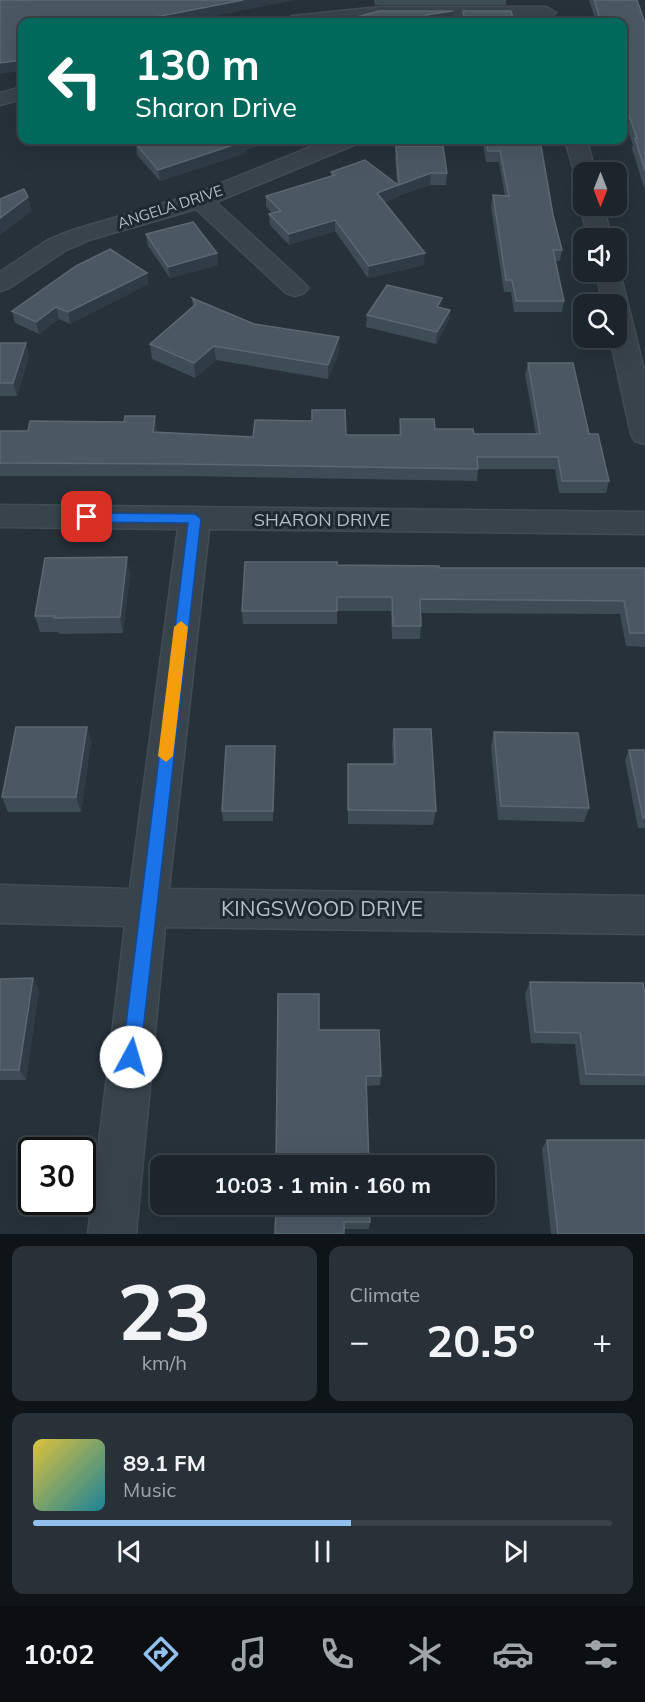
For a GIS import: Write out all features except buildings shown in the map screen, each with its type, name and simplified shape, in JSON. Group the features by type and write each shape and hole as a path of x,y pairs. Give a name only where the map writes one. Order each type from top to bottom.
{"street":[{"path":"331,18 380,13 547,12"},
{"path":"0,99 18,94"},
{"name":"ANGELA DRIVE","path":"0,283 57,245 73,238 200,200 336,144"},
{"path":"577,144 582,162"},
{"path":"200,200 295,288"},
{"path":"626,348 645,434"},
{"name":"SHARON DRIVE","path":"0,516 645,523"},
{"path":"112,1234 147,910 195,519"},
{"name":"KINGSWOOD DRIVE","path":"0,904 147,910 456,909 645,915"}],"slow traffic":[{"path":"166,756 181,627"}],"route":[{"path":"87,517 195,519 131,1057"}]}
